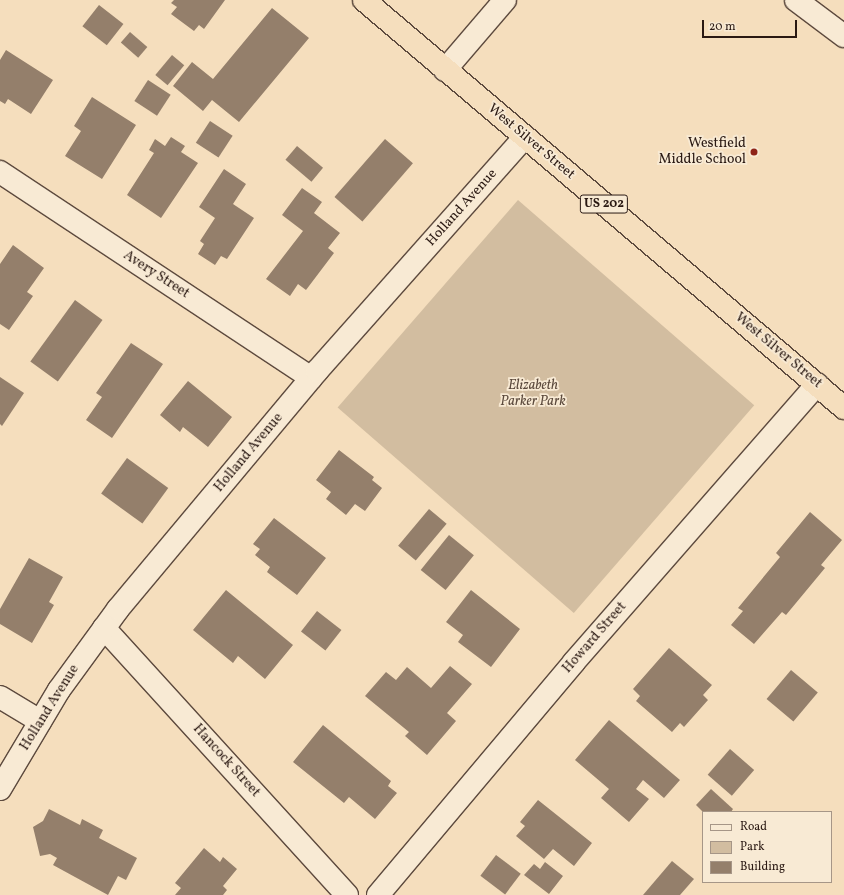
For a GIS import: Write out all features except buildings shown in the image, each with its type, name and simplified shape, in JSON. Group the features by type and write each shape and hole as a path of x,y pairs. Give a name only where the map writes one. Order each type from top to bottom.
{"highway":[{"name":"West Silver Street","path":"364,0 844,408"}],"street":[{"path":"445,70 505,0"},
{"path":"796,0 844,36"},
{"name":"Holland Avenue","path":"0,789 59,690 104,628 311,378 525,137"},
{"name":"Avery Street","path":"0,172 311,378"},
{"name":"Howard Street","path":"378,895 574,662 817,384"},
{"name":"Hancock Street","path":"104,628 347,895"},
{"path":"0,697 40,721"}],"green space":[{"name":"Elizabeth Parker Park","path":"518,200 754,405 574,613 338,408"}],"place":[{"name":"Westfield Middle School","path":"754,152"}]}
